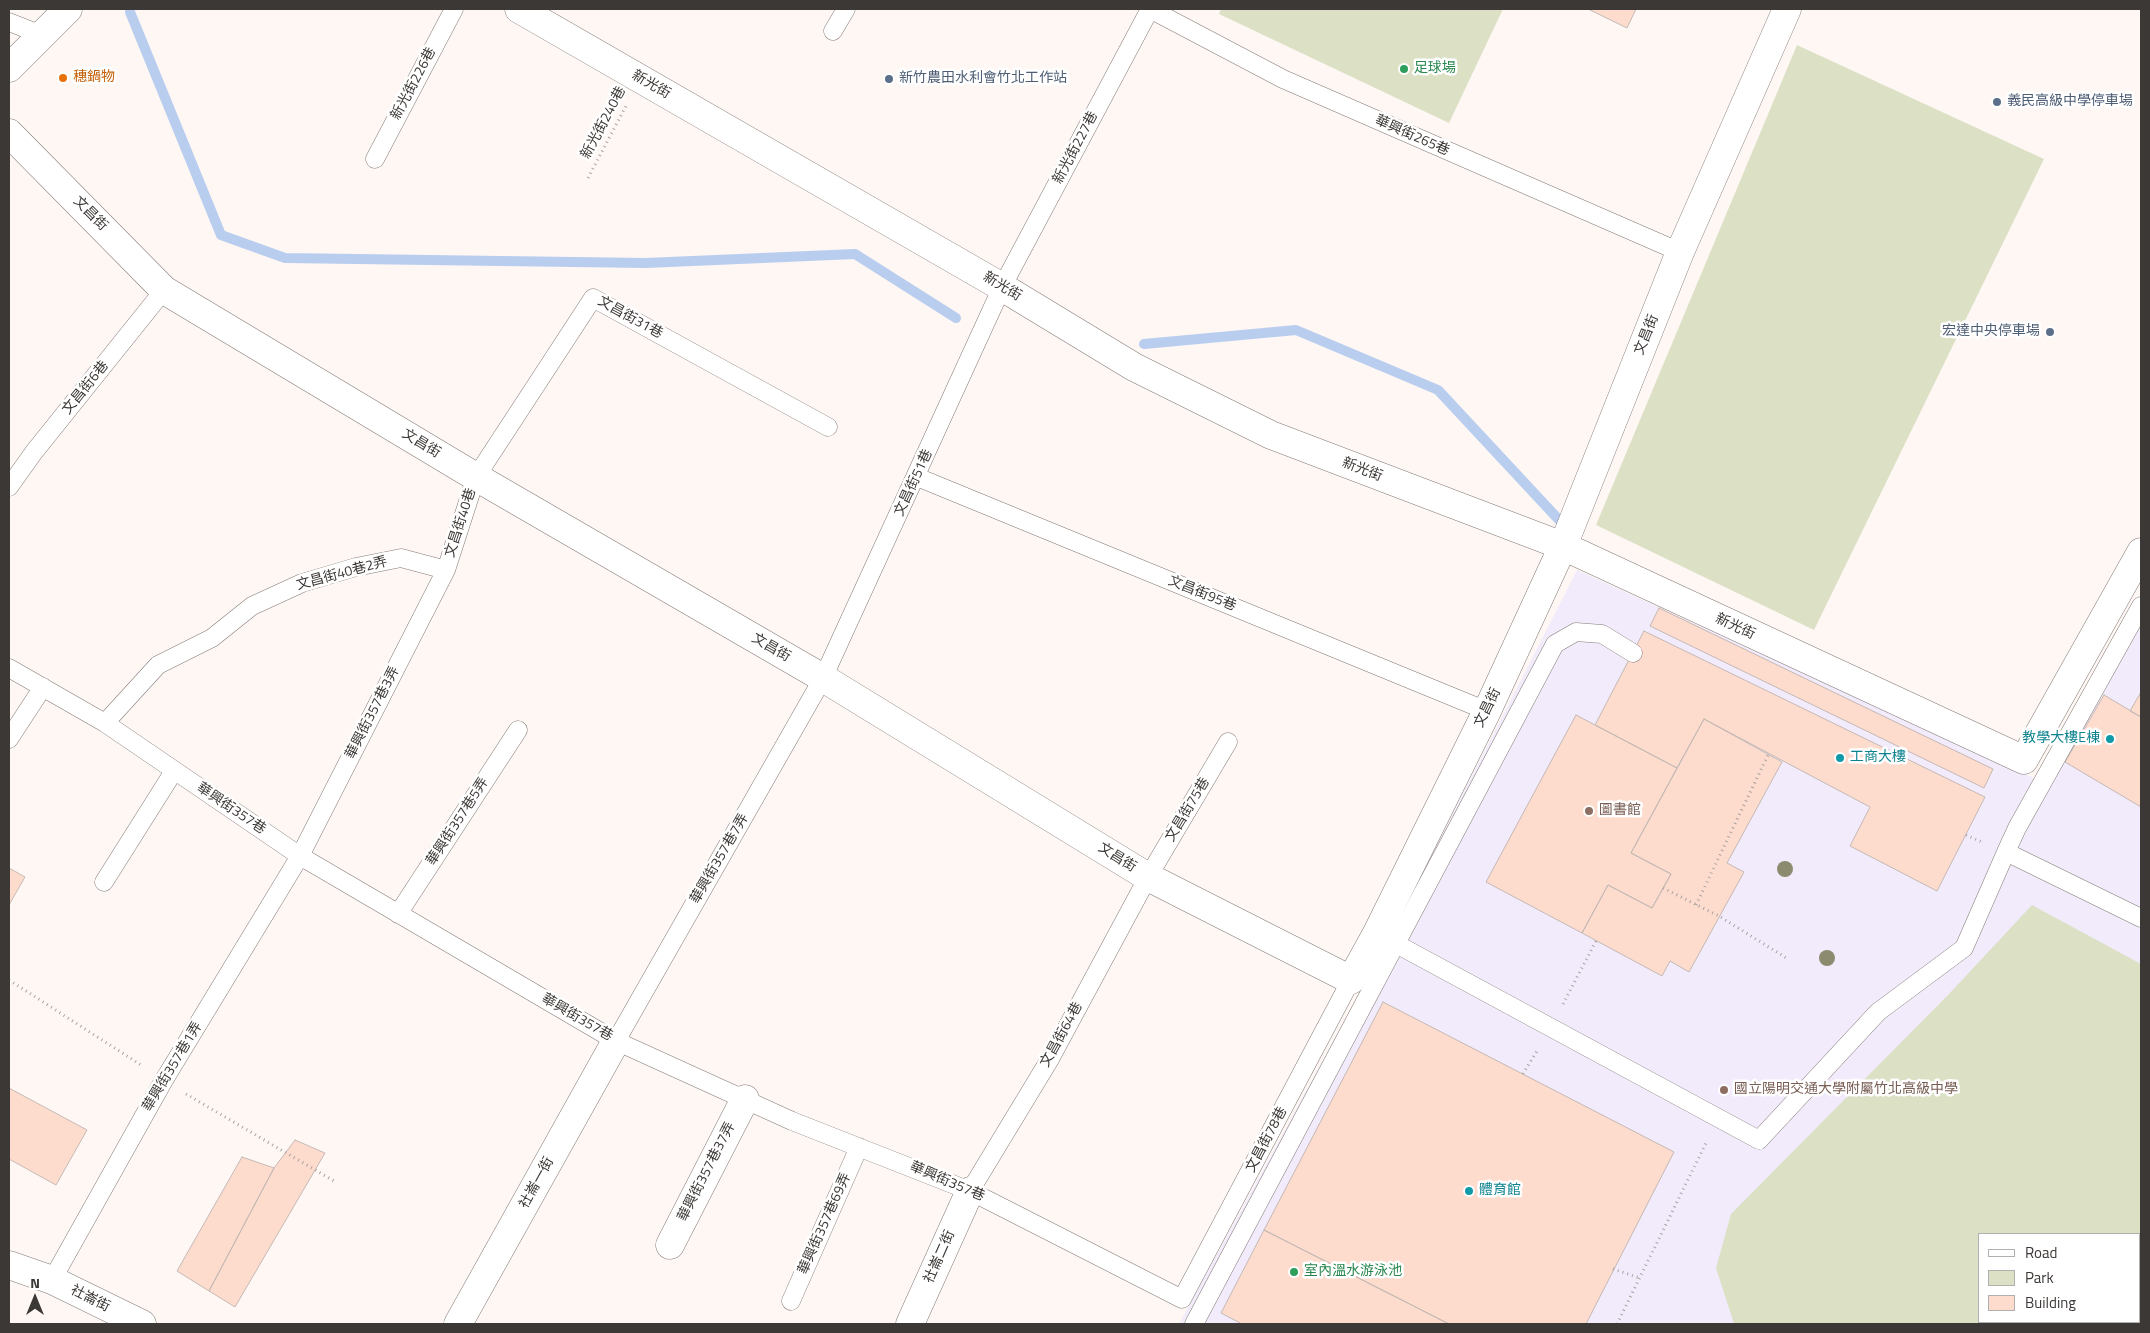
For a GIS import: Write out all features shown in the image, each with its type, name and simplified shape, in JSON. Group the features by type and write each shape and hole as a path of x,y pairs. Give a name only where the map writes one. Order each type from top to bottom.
{"street":[{"path":"9,68 68,9"},
{"name":"新光街","path":"519,9 1002,287 1134,367 1271,435 1563,546 2024,760 2141,552"},
{"name":"文昌街","path":"9,133 164,290 476,477 823,678 1148,877 1351,980 1387,938 1487,711 1563,546 1680,252 1786,9"},
{"name":"社崙一街","path":"458,1324 616,1041"},
{"name":"華興街357巷37弄","path":"670,1245 745,1099"},
{"name":"社崙二街","path":"910,1324 970,1190"},
{"name":"社崙街","path":"9,1265 52,1280 142,1324"}],"lane":[{"name":"新光街226巷","path":"375,159 454,9"},
{"path":"833,31 846,9"},
{"name":"華興街265巷","path":"1150,9 1283,79 1680,252"},
{"name":"新光街227巷","path":"1002,287 1150,9"},
{"path":"9,22 42,35"},
{"name":"文昌街51巷","path":"823,678 917,477 1002,287"},
{"name":"文昌街6巷","path":"9,487 34,452 164,290"},
{"name":"文昌街31巷","path":"476,477 593,298 828,427"},
{"name":"文昌街40巷","path":"446,570 476,477"},
{"name":"文昌街95巷","path":"917,477 1487,711"},
{"name":"文昌街40巷2弄","path":"105,724 158,665 212,638 252,606 302,583 356,567 401,558 446,570"},
{"name":"華興街357巷3弄","path":"300,856 446,570"},
{"path":"1387,938 1718,1120 1759,1140 1878,1012 1964,948 2006,852 2141,606"},
{"path":"1194,1324 1387,938 1555,644 1576,632 1602,634 1633,653"},
{"name":"華興街357巷","path":"9,668 105,724 300,856 616,1041 745,1099 859,1147 970,1190 1182,1299"},
{"name":"華興街357巷7弄","path":"616,1041 823,678"},
{"path":"9,738 43,687"},
{"name":"華興街357巷5弄","path":"398,914 518,730"},
{"name":"文昌街75巷","path":"1148,877 1228,742"},
{"path":"104,882 174,771"},
{"path":"2006,852 2141,918"},
{"name":"華興街357巷1弄","path":"52,1280 164,1080 300,856"},
{"name":"文昌街64巷","path":"970,1190 1050,1059 1148,877"},
{"name":"文昌街78巷","path":"1182,1299 1351,980"},
{"name":"華興街357巷69弄","path":"791,1301 859,1147"}],"path":[{"name":"新光街240巷","path":"588,178 640,79"},
{"path":"1696,905 1768,755"},
{"path":"1663,888 1719,916 1788,959"},
{"path":"1617,1324 1718,1120"},
{"path":"1613,1268 1640,1278"}],"shaded area":[{"name":"國立陽明交通大學附屬竹北高級中學","path":"1577,570 2034,778 2104,673 2141,603 2141,1305 2140,1233 1978,1233 1978,1323 2123,1323 1179,1324 1386,945"}],"green space":[{"name":"足球場","path":"1221,9 1503,9 1449,123 1219,14"},
{"path":"1797,45 2044,159 1814,630 1596,525"},
{"path":"2032,905 2141,964 2141,1286 2140,1288 2140,1233 1978,1233 1978,1323 2107,1323 1734,1324 1716,1268 1731,1214 1949,994"}],"building":[{"path":"1588,9 1636,9 1627,28"},
{"path":"1659,608 1993,769 1984,788 1650,626"},
{"name":"工商大樓","path":"1644,631 1985,797 1937,891 1850,846 1870,807 1704,719 1677,768 1595,725"},
{"path":"2141,692 2141,717 2130,711"},
{"name":"教學大樓E棟","path":"2104,695 2141,717 2141,807 2065,762"},
{"name":"圖書館","path":"1576,715 1677,768 1631,853 1671,874 1652,908 1608,885 1582,933 1486,882"},
{"path":"1704,719 1782,762 1727,863 1744,872 1689,972 1670,961 1662,976 1582,933 1608,885 1652,908 1671,874 1631,853"},
{"path":"9,868 25,877 9,905"},
{"name":"體育館","path":"1383,1002 1674,1152 1586,1324 1449,1324 1264,1230"},
{"path":"9,1088 87,1130 56,1185 9,1159"},
{"path":"295,1140 325,1153 235,1307 209,1291 274,1168"},
{"path":"242,1157 274,1168 209,1291 177,1271"},
{"name":"室內溫水游泳池","path":"1264,1230 1449,1324 1242,1324 1221,1313"}],"waterway":[{"path":"130,12 221,235 285,258 646,263 855,254 956,318"},
{"path":"1144,344 1296,330 1438,390 1560,521"}],"place":[{"name":"足球場","path":"1404,69"},
{"name":"穗鍋物","path":"63,78"},
{"name":"新竹農田水利會竹北工作站","path":"889,79"},
{"name":"義民高級中學停車場","path":"1997,102"},
{"name":"宏達中央停車場","path":"2050,332"},
{"name":"教學大樓E棟","path":"2110,739"},
{"name":"工商大樓","path":"1840,758"},
{"name":"圖書館","path":"1589,811"},
{"name":"國立陽明交通大學附屬竹北高級中學","path":"1724,1090"},
{"name":"體育館","path":"1469,1191"},
{"name":"室內溫水游泳池","path":"1294,1272"}]}
